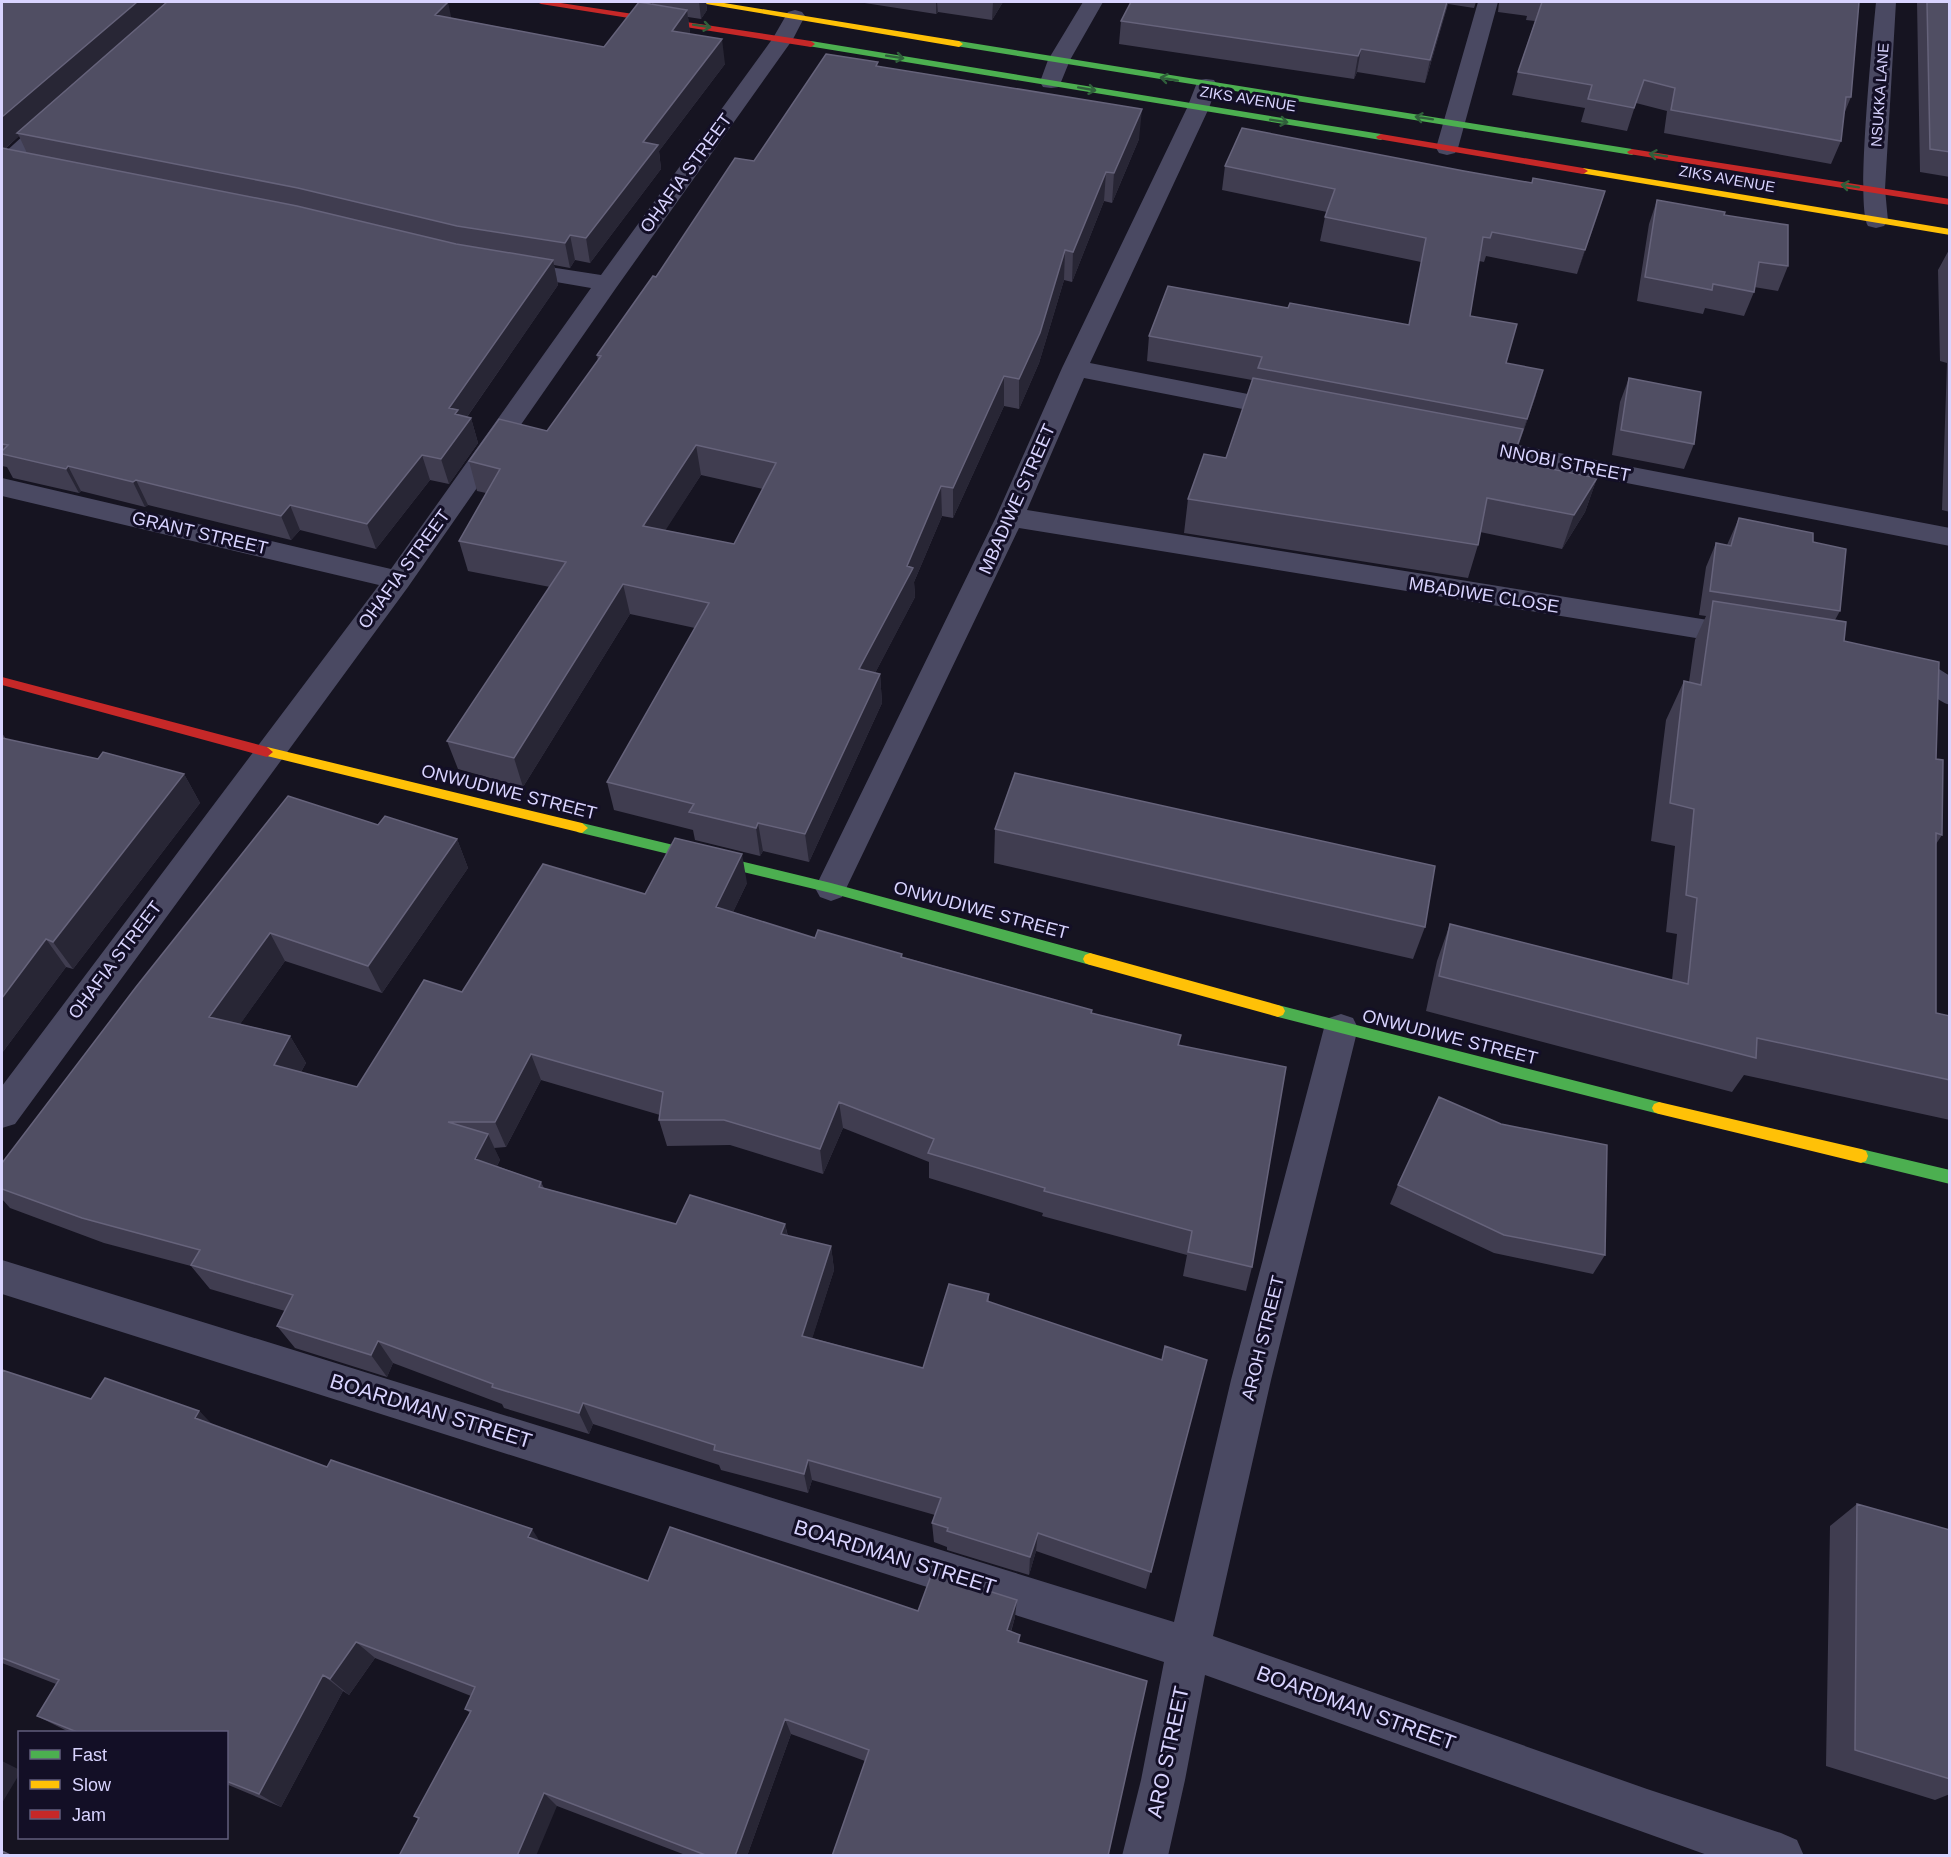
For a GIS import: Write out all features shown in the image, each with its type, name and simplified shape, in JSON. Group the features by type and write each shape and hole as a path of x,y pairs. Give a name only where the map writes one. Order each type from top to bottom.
{"main road":[{"name":"ZIKS AVENUE","path":"541,2 1059,60 1202,96 1447,148 1950,232"},
{"name":"ZIKS AVENUE","path":"706,2 789,28 1051,82 1453,123 1950,202"},
{"name":"ONWUDIWE STREET","path":"2,681 269,752 831,888 1341,1028 1950,1178"}],"street":[{"path":"1051,82 1059,60 1093,2"},
{"path":"1447,148 1488,2"},
{"name":"NSUKKA LANE","path":"1876,220 1874,189 1886,2"},
{"name":"OHAFIA STREET","path":"2,1113 398,579 789,28"},
{"name":"MBADIWE STREET","path":"831,888 1010,517 1075,369 1202,96"},
{"path":"3,163 67,108"},
{"path":"3,163 29,167"},
{"path":"485,263 607,283"},
{"path":"1075,369 1314,415"},
{"name":"NNOBI STREET","path":"1443,440 1950,537"},
{"name":"GRANT STREET","path":"2,487 398,579"},
{"name":"MBADIWE CLOSE","path":"1010,517 1774,641"},
{"path":"1877,658 1920,670 1940,683 1950,694"},
{"name":"AROH STREET","path":"1191,1649 1251,1380 1341,1028"},
{"name":"BOARDMAN STREET","path":"2,1277 1191,1649 1647,1812 1781,1856"},
{"name":"ARO STREET","path":"1145,1856 1163,1780 1177,1701 1191,1649"}],"building":[{"path":"2,2 137,2 2,117"},
{"path":"167,2 448,2 435,15 604,47 639,2 687,10 672,31 722,39 643,142 658,145 586,238 570,235 565,243 457,226 298,188 17,133"},
{"path":"1131,2 1447,2 1430,60 1361,49 1358,56 1121,21"},
{"path":"1542,2 1859,2 1851,97 1846,97 1841,141 1671,110 1675,88 1644,80 1634,108 1588,99 1592,85 1518,72"},
{"path":"1927,2 1950,2 1950,152 1930,149"},
{"path":"826,54 878,62 876,66 1142,109 1114,173 1106,172 1073,252 1065,250 1040,333 1019,379 1004,376 953,488 941,486 907,566 913,568 859,669 880,674 805,834 758,823 756,828 689,812 694,804 607,782 709,603 623,584 514,758 447,741 566,562 459,541 500,469 469,461 499,419 547,431 601,356 597,355 653,276 656,277 735,158 754,161","holes":["696,445 776,463 734,544 643,526"]},
{"path":"1242,128 1532,183 1533,178 1605,191 1585,250 1492,232 1490,238 1483,237 1470,316 1517,324 1506,363 1543,370 1527,419 1258,368 1262,357 1149,336 1168,286 1288,308 1290,303 1409,325 1426,238 1325,217 1335,189 1225,166"},
{"path":"2,148 297,206 456,244 553,260 449,408 458,410 455,414 471,418 441,459 422,455 367,524 290,505 281,516 136,480 133,482 68,466 66,469 2,454 8,445 2,444"},
{"path":"1657,200 1725,212 1724,215 1788,225 1788,266 1759,262 1754,292 1713,284 1712,290 1645,277"},
{"path":"1253,378 1523,429 1512,461 1597,478 1574,515 1487,498 1478,545 1188,499 1204,454 1226,458"},
{"path":"1629,378 1701,392 1694,444 1621,430"},
{"path":"1739,518 1813,533 1813,542 1846,549 1840,611 1710,591 1716,543 1731,546"},
{"path":"1713,601 1846,622 1844,641 1939,662 1936,759 1943,760 1942,835 1936,833 1936,1013 1950,1016 1950,1080 1757,1038 1756,1058 1439,976 1450,924 1688,984 1697,898 1686,895 1694,809 1670,803 1684,681 1701,685"},
{"path":"2,738 98,759 103,752 184,774 53,942 46,939 2,998"},
{"path":"1015,773 1435,866 1425,927 995,829"},
{"path":"288,796 378,825 385,816 457,839 368,966 270,933 209,1017 290,1036 274,1065 357,1087 424,980 462,992 543,864 645,894 675,838 742,854 716,907 815,938 818,930 902,954 901,957 1092,1010 1091,1013 1181,1035 1178,1045 1286,1067 1252,1267 1188,1252 1192,1231 1044,1191 1045,1188 928,1153 934,1139 839,1102 820,1149 724,1120 659,1120 663,1092 531,1054 495,1122 448,1122 488,1134 475,1159 541,1182 539,1187 676,1224 690,1195 785,1224 781,1234 831,1246 802,1336 923,1368 949,1284 989,1294 987,1301 1162,1360 1165,1346 1207,1360 1151,1572 1038,1533 1030,1557 947,1531 948,1528 932,1523 941,1498 808,1460 804,1474 714,1450 715,1445 583,1403 579,1413 492,1387 493,1384 378,1341 371,1355 277,1326 293,1295 191,1265 200,1250 82,1218 2,1189 2,1163 136,987"},
{"path":"1439,1097 1501,1124 1607,1145 1605,1255 1504,1235 1398,1185"},
{"path":"2,1370 91,1399 105,1378 199,1411 195,1418 327,1467 331,1460 532,1529 528,1537 648,1581 670,1527 918,1611 932,1573 1017,1600 1007,1630 1020,1635 1018,1642 1147,1681 1108,1856 832,1856 869,1750 785,1719 735,1856 708,1856 544,1793 517,1856 399,1856 419,1818 414,1816 471,1711 465,1709 475,1687 356,1642 330,1679 323,1675 259,1794 228,1782 228,1731 74,1731 37,1716 59,1680 2,1658"},
{"path":"1857,1504 1950,1530 1950,1779 1855,1750"},
{"path":"2,1851 12,1856 2,1856"}],"traffic: fast":[{"path":"811,44 1381,137"},
{"path":"959,44 1632,152"},
{"path":"582,828 831,888 1090,959"},
{"path":"1278,1011 1659,1108"},
{"path":"1861,1156 1950,1177"}],"traffic: slow":[{"path":"706,2 959,44"},
{"path":"1583,171 1950,232"},
{"path":"267,752 582,828"},
{"path":"1090,959 1278,1011"},
{"path":"1659,1108 1861,1156"}],"traffic: jam":[{"path":"541,2 811,44"},
{"path":"1381,137 1583,171"},
{"path":"1632,152 1950,202"},
{"path":"2,681 267,752"}]}
